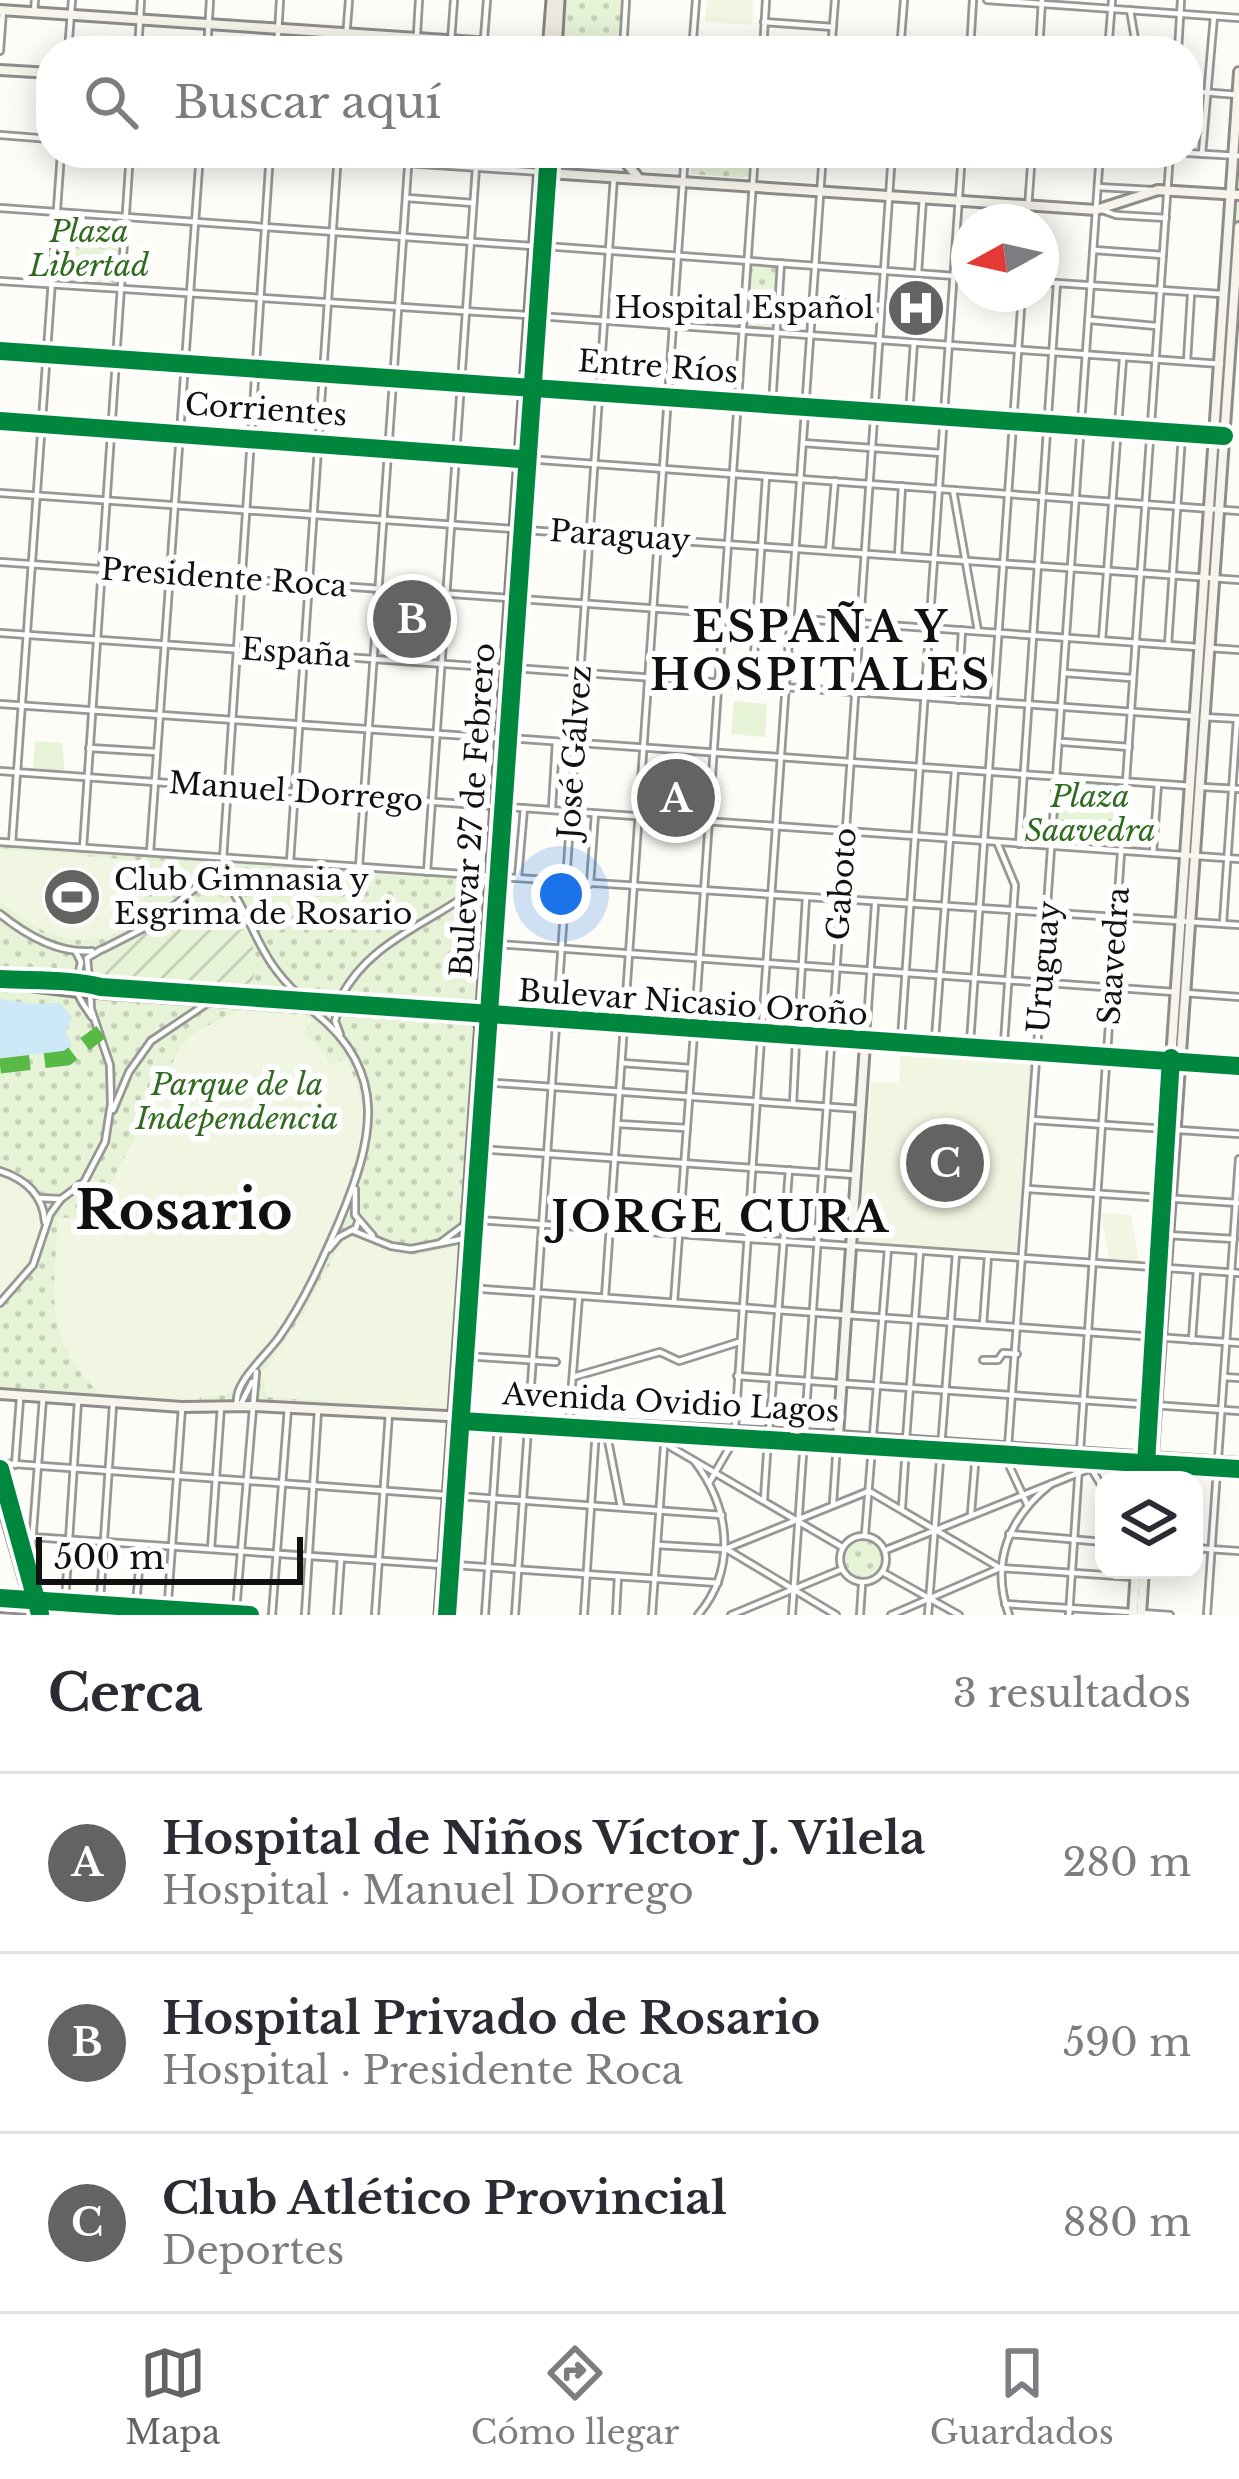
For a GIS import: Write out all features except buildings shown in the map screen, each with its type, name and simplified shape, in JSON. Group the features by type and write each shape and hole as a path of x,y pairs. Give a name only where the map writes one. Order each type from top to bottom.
{"main road":[{"path":"553,36 556,0"},
{"path":"2,10 374,36"},
{"path":"0,70 36,72"},
{"path":"1147,1471 1219,436 1229,364 1239,72"},
{"name":"Bulevar 27 de Febrero","path":"444,1615 544,168"},
{"path":"630,168 638,177"},
{"path":"544,172 1000,204"},
{"path":"1059,208 1099,210 1163,190 1236,192"},
{"path":"1232,295 1239,227"},
{"name":"Entre Ríos","path":"0,350 529,388"},
{"name":"Corrientes","path":"0,421 524,459"},
{"name":"Bulevar Nicasio Oroño","path":"0,979 1239,1066"},
{"name":"Bulevar Nicasio Oroño","path":"90,986 210,999 285,1000"},
{"path":"837,1439 866,1041"},
{"name":"Bulevar Nicasio Oroño","path":"900,1043 935,1041 1036,1052"},
{"path":"1161,1268 1167,1235 1166,1198"},
{"name":"Avenida Ovidio Lagos","path":"0,1394 113,1404 388,1413 665,1434 837,1439 1239,1466"},
{"name":"Avenida Ovidio Lagos","path":"459,1418 498,1424 529,1422"},
{"name":"Avenida Ovidio Lagos","path":"569,1425 665,1434 735,1434"},
{"name":"Avenida Ovidio Lagos","path":"941,1446 1010,1451"},
{"name":"Avenida Ovidio Lagos","path":"1079,1455 1092,1464 1148,1460"},
{"path":"0,1466 35,1608"},
{"path":"0,1496 30,1577 35,1608"},
{"path":"1137,1614 1139,1579"},
{"path":"0,1602 35,1608 99,1611 136,1607 250,1615"},
{"path":"35,1608 65,1602 122,1615"}],"street":[{"path":"34,12 35,0"},
{"path":"69,36 72,0"},
{"path":"139,36 141,0"},
{"path":"208,36 210,0"},
{"path":"278,36 280,0"},
{"path":"346,34 349,0"},
{"path":"417,36 419,0"},
{"path":"451,36 454,0"},
{"path":"485,36 487,0"},
{"path":"624,36 626,0"},
{"path":"693,36 696,0"},
{"path":"764,36 766,0"},
{"path":"832,36 835,0"},
{"path":"901,36 904,0"},
{"path":"971,36 973,0"},
{"path":"987,0 1239,18"},
{"path":"1109,36 1112,0"},
{"path":"1179,36 1181,0"},
{"path":"1040,36 1042,2"},
{"path":"0,51 2,10"},
{"path":"1130,10 1134,36"},
{"path":"1203,142 1214,16"},
{"path":"764,22 832,27"},
{"path":"1203,93 1238,95"},
{"path":"0,135 36,138"},
{"path":"1203,154 1236,156"},
{"path":"12,843 60,168"},
{"path":"82,848 129,168"},
{"path":"151,852 199,168"},
{"path":"214,878 225,787 269,168"},
{"path":"290,862 337,168"},
{"path":"359,867 409,168"},
{"path":"427,872 476,168 544,172"},
{"path":"605,1298 684,168"},
{"path":"674,1303 754,168"},
{"path":"709,1484 735,1434 823,168"},
{"name":"Gaboto","path":"792,1615 891,168"},
{"path":"959,204 961,168"},
{"path":"1028,204 1031,168"},
{"name":"Uruguay","path":"1027,1504 1007,1461 1099,168"},
{"name":"Saavedra","path":"1069,1612 1167,168"},
{"name":"José Gálvez","path":"515,1615 614,176"},
{"path":"1098,187 1163,190"},
{"path":"406,198 473,203"},
{"path":"918,273 923,198"},
{"path":"0,208 951,275"},
{"path":"1099,210 1166,218"},
{"path":"1094,250 1163,255"},
{"path":"772,405 781,263"},
{"path":"0,280 1229,364"},
{"path":"1059,283 1232,295"},
{"path":"1186,361 1192,292"},
{"path":"813,302 881,305"},
{"path":"900,1043 952,312"},
{"path":"970,1048 1021,312"},
{"path":"1019,844 1055,312"},
{"path":"1090,320 1158,326"},
{"path":"909,415 914,342"},
{"path":"1102,640 1123,356"},
{"name":"Entre Ríos","path":"529,388 1239,437"},
{"path":"1168,645 1182,434"},
{"path":"803,443 942,454"},
{"name":"Corrientes","path":"524,459 1239,511"},
{"path":"752,685 766,477"},
{"path":"829,551 835,482"},
{"path":"898,556 902,486"},
{"path":"953,490 978,631"},
{"name":"Paraguay","path":"0,493 1239,580"},
{"name":"Presidente Roca","path":"0,562 1239,650"},
{"path":"958,700 962,630"},
{"name":"España","path":"0,633 1238,719"},
{"path":"1065,673 1134,678"},
{"path":"0,704 1236,789"},
{"path":"1223,924 1238,719"},
{"path":"552,811 556,742"},
{"path":"1060,742 1129,747"},
{"path":"89,748 157,752"},
{"path":"935,1041 956,770"},
{"name":"Manuel Dorrego","path":"0,771 1239,859"},
{"path":"1153,853 1158,784"},
{"path":"518,878 524,808"},
{"path":"590,884 595,814"},
{"path":"0,842 1239,926"},
{"path":"998,842 1015,885 1004,1046"},
{"path":"219,856 222,875 251,923 261,952 280,979 342,1039"},
{"path":"109,1121 110,1065 91,1009 85,962 152,924 222,875"},
{"path":"238,1406 238,1389 307,1296 355,1186 367,1144 370,1112 365,1081 335,1022 339,1004 356,974 383,946 495,876"},
{"path":"214,878 234,895"},
{"path":"793,1104 806,898"},
{"path":"866,1041 875,902"},
{"path":"0,914 32,937 75,951 102,950"},
{"path":"490,944 1239,997"},
{"path":"75,951 80,962 75,986 99,1026"},
{"path":"280,979 285,1000"},
{"path":"0,1304 33,1265 45,1222 94,1168 125,1080 151,1041 208,1005 210,999"},
{"path":"622,1063 691,1068"},
{"path":"481,1082 861,1109"},
{"path":"1032,1120 1239,1134"},
{"path":"618,1124 687,1128"},
{"path":"476,1148 856,1175"},
{"path":"1207,1615 1235,1273 1239,1160"},
{"path":"764,1499 789,1170"},
{"path":"0,1172 21,1179 38,1198 45,1222"},
{"path":"327,1251 352,1232 357,1219 355,1186"},
{"path":"1028,1189 1238,1203"},
{"path":"38,1198 62,1198"},
{"path":"340,1218 357,1219 377,1240"},
{"path":"340,1218 341,1228 411,1249 470,1237"},
{"path":"440,1243 471,1221 1235,1273"},
{"path":"1167,1235 1234,1239"},
{"path":"865,1534 888,1249"},
{"path":"902,1509 920,1251"},
{"path":"928,1615 956,1254"},
{"path":"982,1325 988,1256"},
{"path":"1192,1340 1197,1270"},
{"path":"466,1287 1239,1343"},
{"path":"569,1425 579,1296"},
{"path":"573,1377 660,1352 680,1361 740,1342"},
{"path":"983,1360 1017,1354"},
{"path":"462,1355 556,1362"},
{"path":"235,1614 257,1369"},
{"path":"737,1376 1239,1411"},
{"path":"1224,1377 1239,1378"},
{"path":"15,1465 20,1396"},
{"path":"30,1577 43,1398"},
{"path":"65,1602 78,1401"},
{"path":"99,1611 113,1404"},
{"path":"211,1550 221,1406"},
{"path":"167,1612 182,1407"},
{"path":"272,1615 288,1408"},
{"path":"305,1615 318,1410"},
{"path":"375,1615 388,1413"},
{"path":"484,1615 498,1424"},
{"path":"584,1615 601,1430"},
{"path":"601,1430 621,1508"},
{"path":"665,1434 677,1449 842,1547"},
{"path":"652,1615 665,1434"},
{"path":"677,1449 682,1434"},
{"path":"833,1503 837,1439"},
{"path":"971,1514 976,1452"},
{"path":"691,1457 722,1515 725,1549 718,1583 701,1613"},
{"path":"886,1550 1092,1464 1095,1471"},
{"path":"0,1466 722,1515"},
{"path":"1009,1615 1000,1568 1009,1534 1027,1504 1061,1478"},
{"path":"657,1545 725,1549 868,1491 1000,1568"},
{"path":"842,1547 865,1534"},
{"path":"865,1534 886,1550"},
{"path":"1009,1534 1095,1541"},
{"path":"15,1536 718,1583"},
{"path":"136,1607 141,1545"},
{"path":"840,1570 842,1547"},
{"path":"1203,1548 1239,1551"},
{"path":"725,1549 836,1615"},
{"path":"884,1574 886,1550"},
{"path":"337,1615 341,1558"},
{"path":"891,1615 1000,1568 1095,1573"},
{"path":"731,1615 840,1570"},
{"path":"840,1570 862,1583"},
{"path":"862,1583 884,1574 958,1615"},
{"path":"616,1615 619,1576"},
{"path":"860,1615 862,1583"},
{"path":"1005,1604 1069,1612 1170,1615"}],"green space":[{"path":"559,0 626,0 624,36 557,36"},
{"path":"707,0 753,0 752,25 705,22"},
{"path":"1239,72 1239,227 1152,1471 1143,1471"},
{"path":"690,168 749,168 744,178 691,174"},
{"name":"Plaza Libertad","path":"57,213 126,217 122,289 52,285"},
{"path":"750,263 779,265 774,331 746,329"},
{"path":"734,701 767,704 765,737 731,734"},
{"path":"35,741 62,743 65,773 33,771"},
{"name":"Plaza Saavedra","path":"1058,777 1126,782 1121,851 1053,846"},
{"name":"Parque de la Independencia","path":"0,842 492,876 454,1416 182,1407 0,1394"},
{"name":"Club Gimnasia y Esgrima de Rosario","path":"0,849 145,861 143,921 84,940 36,927 0,902"},
{"path":"194,905 222,912 244,930 255,955 252,984 240,992 92,972 93,956"},
{"path":"239,1010 305,1015 312,1020 304,1034 331,1066 346,1057 364,1122 351,1181 306,1287 236,1387 226,1395 193,1402 102,1396 82,1375 60,1334 54,1293 58,1218 94,1217 181,1046 197,1031"},
{"path":"901,1052 1032,1061 1017,1254 859,1242 871,1082 899,1082"},
{"path":"0,1171 21,1182 35,1197 43,1233 29,1271 0,1303"},
{"path":"1101,1213 1131,1215 1139,1261 1109,1259"},
{"path":"355,1237 400,1255 460,1245 447,1410 267,1397 261,1375 305,1311 339,1247"},
{"path":"863,1536 880,1542 886,1559 880,1576 863,1582 846,1576 840,1559 846,1542"}],"water":[{"path":"0,999 60,1003 72,1017 66,1032 72,1046 65,1051 0,1058"}],"marked path":[{"path":"0,1066 67,1058 101,1032"}],"cycle path":[{"path":"447,1615 548,168"},
{"path":"0,351 1224,436"},
{"path":"0,421 520,459"},
{"path":"0,979 1239,1066"},
{"path":"1146,1471 1171,1058"},
{"path":"462,1421 1239,1469"},
{"path":"0,1469 40,1614"},
{"path":"0,1598 250,1615"}],"place":[{"name":"Hospital Español","path":"916,308"},
{"name":"Hospital Privado de Rosario","path":"412,619"},
{"name":"Hospital de Niños Víctor J. Vilela","path":"676,798"},
{"name":"Club Gimnasia y Esgrima de Rosario","path":"72,897"},
{"name":"Club Atlético Provincial","path":"945,1163"}],"district":[{"name":"ESPAÑA Y HOSPITALES","path":"821,651"},
{"name":"Rosario","path":"184,1210"},
{"name":"JORGE CURA","path":"721,1217"}]}
